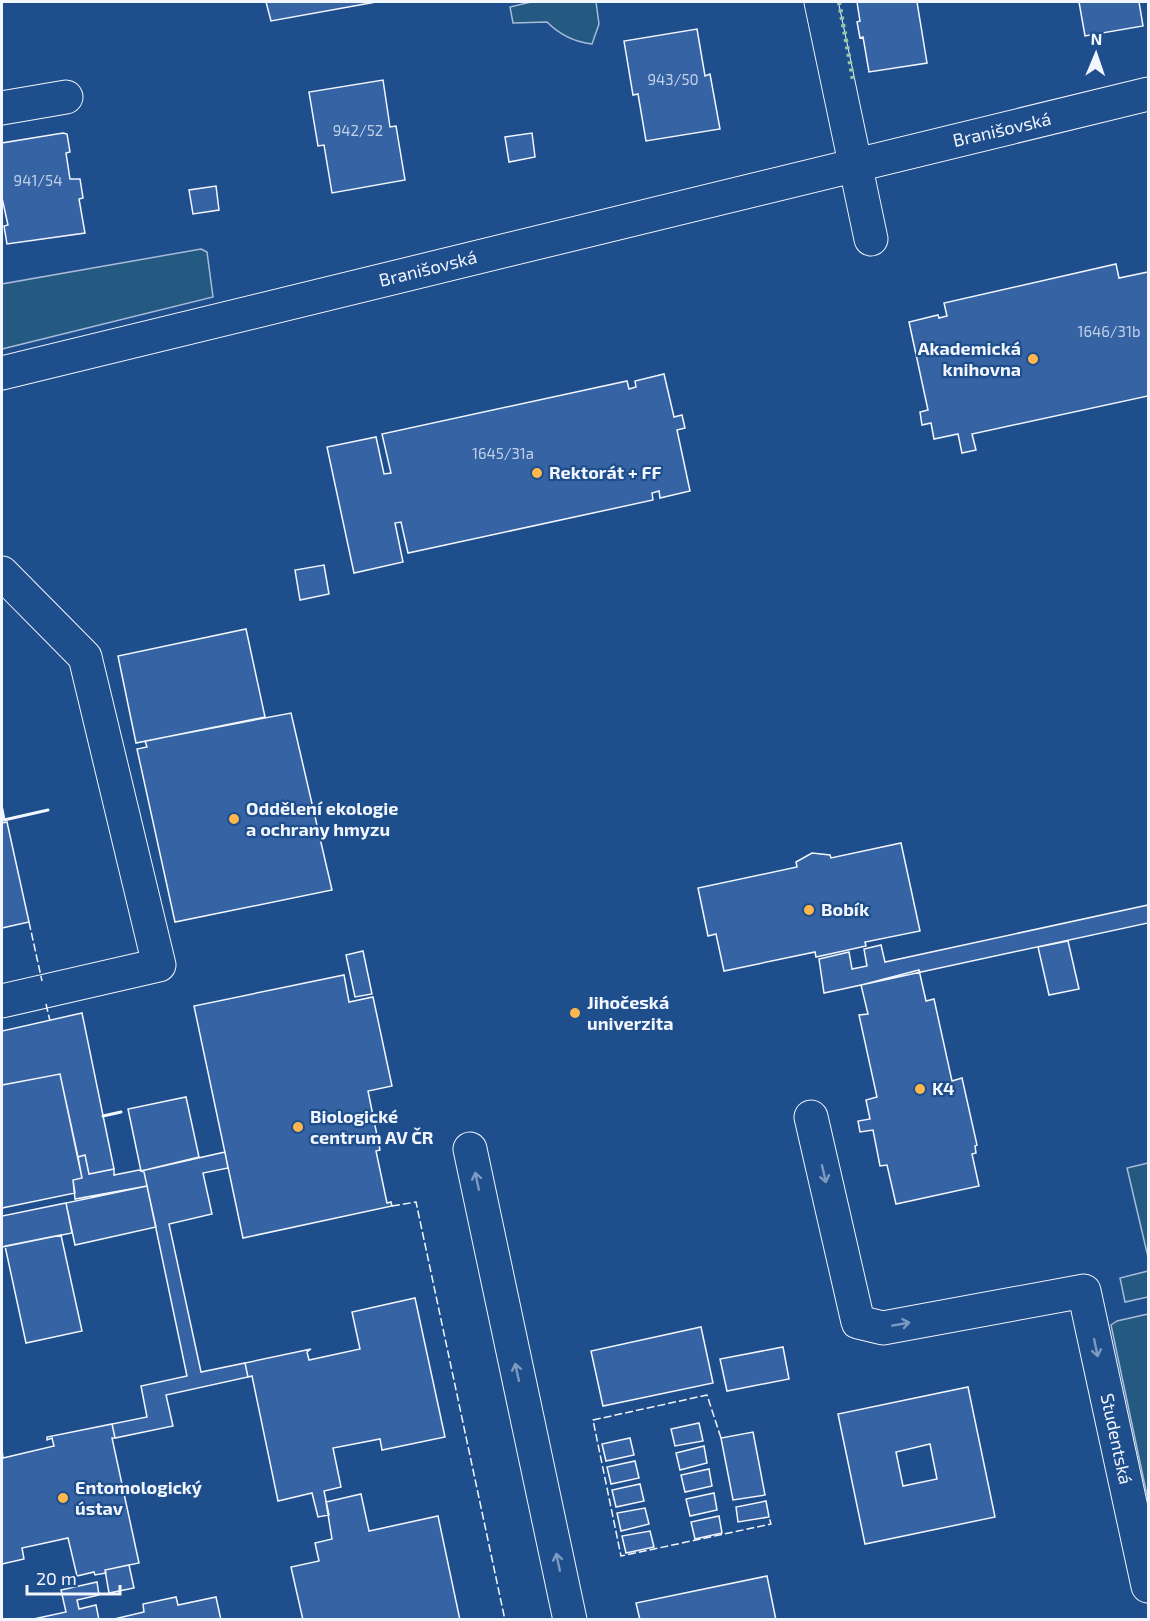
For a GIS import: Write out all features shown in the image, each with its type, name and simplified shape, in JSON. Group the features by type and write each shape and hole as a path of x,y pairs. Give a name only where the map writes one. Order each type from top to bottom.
{"street":[{"path":"821,2 854,164 872,239"},
{"name":"Branišovská","path":"2,374 854,164 1149,94"},
{"path":"2,108 66,97"},
{"path":"2,573 85,657 159,964 2,1001"},
{"name":"Studentská","path":"811,1117 858,1322 883,1328 1084,1291 1149,1586"},
{"path":"470,1149 570,1620"}],"shaded area":[{"path":"531,2 596,2 599,24 592,44 568,37 547,22 513,23 510,7"},
{"path":"201,249 207,252 213,297 2,349 2,284"},
{"path":"1148,1163 1148,1257 1127,1168"},
{"path":"1148,1271 1148,1297 1125,1302 1120,1278"},
{"path":"1148,1314 1148,1500 1111,1325 1117,1321"}],"building":[{"path":"266,2 376,2 271,21"},
{"path":"857,2 917,2 927,63 869,72 863,37 860,38 857,22 860,21"},
{"path":"1079,2 1139,2 1143,26 1085,36"},
{"path":"697,29 705,76 710,74 720,129 646,141 638,94 633,95 624,41"},
{"path":"383,80 390,127 396,126 405,180 332,193 324,145 318,146 309,92"},
{"path":"532,133 535,157 509,162 505,137"},
{"path":"67,134 70,152 66,153 70,179 80,179 83,198 79,199 85,233 7,244 4,226 8,225 2,198 2,143"},
{"path":"216,186 219,210 193,214 189,190"},
{"name":"Akademická knihovna","path":"1116,264 1119,278 1148,272 1148,396 972,434 976,450 962,453 958,434 934,439 931,423 922,425 920,412 928,410 909,322 938,315 939,318 947,316 944,303"},
{"name":"Rektorát + FF","path":"664,374 674,417 682,415 685,428 677,430 690,491 660,498 659,491 652,493 653,500 408,553 401,522 395,523 403,562 354,573 327,447 376,437 384,474 391,473 382,434 627,381 629,389 636,387 635,381"},
{"path":"324,565 329,594 300,600 295,570"},
{"path":"246,629 265,717 136,743 118,656"},
{"name":"Oddělení ekologie a ochrany hmyzu","path":"291,713 332,890 175,922 137,749 147,747 145,741"},
{"path":"7,822 29,922 2,928 2,823"},
{"name":"Bobík","path":"901,843 920,931 865,942 866,946 816,957 815,952 724,971 716,934 708,936 698,888 797,867 796,862 812,853 830,855 831,858"},
{"path":"1148,905 1148,923 824,993 819,959 849,952 852,969 867,966 864,949 881,945 885,962"},
{"path":"1068,941 1079,989 1049,995 1038,947"},
{"path":"363,951 372,994 355,997 346,955"},
{"name":"K4","path":"919,970 926,1001 934,999 952,1081 962,1078 977,1145 975,1146 976,1153 972,1154 979,1186 896,1204 887,1165 880,1166 873,1130 860,1132 858,1121 870,1119 866,1100 877,1097 859,1015 868,1014 861,985"},
{"name":"Biologické centrum AV ČR","path":"344,975 349,1002 373,997 392,1086 368,1091 380,1150 376,1151 387,1203 391,1202 392,1206 243,1238 194,1006"},
{"path":"82,1013 114,1169 89,1174 85,1155 78,1157 60,1074 2,1085 2,1031"},
{"path":"60,1074 82,1178 73,1180 75,1193 2,1208 2,1085"},
{"path":"186,1097 199,1157 141,1171 128,1109"},
{"path":"225,1152 228,1168 203,1173 212,1214 169,1224 201,1372 245,1363 248,1377 166,1395 173,1426 115,1438 112,1424 147,1417 141,1386 187,1376 144,1172 141,1171"},
{"path":"85,1155 89,1174 114,1169 114,1175 139,1170 144,1172 147,1186 75,1199 73,1180 82,1178 78,1157"},
{"path":"147,1186 156,1227 75,1245 66,1203"},
{"path":"66,1203 72,1233 2,1247 2,1216"},
{"path":"61,1235 82,1331 26,1343 5,1246"},
{"path":"415,1298 445,1437 382,1450 380,1439 333,1448 341,1487 324,1491 329,1515 318,1517 312,1493 278,1501 252,1376 248,1377 245,1363 311,1349 307,1352 309,1360 360,1349 352,1312"},
{"path":"701,1327 713,1383 603,1406 591,1351"},
{"path":"783,1347 789,1379 727,1391 720,1359"},
{"path":"968,1387 995,1517 865,1544 838,1414","holes":["930,1444 937,1479 903,1486 896,1452"]},
{"path":"699,1423 703,1441 675,1446 671,1429"},
{"name":"Entomologický ústav","path":"112,1424 115,1438 112,1438 139,1563 105,1570 106,1573 95,1575 94,1572 77,1576 68,1538 22,1548 24,1559 2,1564 2,1450 3,1458 54,1446 52,1438 47,1440 47,1437"},
{"path":"753,1432 765,1495 733,1500 721,1438"},
{"path":"630,1438 634,1455 606,1461 602,1444"},
{"path":"704,1446 707,1463 680,1470 676,1453"},
{"path":"635,1461 639,1478 611,1484 607,1467"},
{"path":"709,1469 712,1486 685,1492 681,1475"},
{"path":"640,1484 644,1501 616,1507 612,1490"},
{"path":"714,1493 717,1510 690,1516 686,1499"},
{"path":"361,1494 369,1531 438,1516 460,1620 303,1620 291,1567 319,1561 315,1543 332,1539 326,1502"},
{"path":"766,1501 769,1517 738,1522 736,1507"},
{"path":"645,1508 649,1524 621,1531 617,1513"},
{"path":"719,1516 722,1533 695,1539 691,1522"},
{"path":"650,1531 654,1547 626,1553 622,1536"},
{"path":"129,1565 134,1588 109,1593 105,1570"},
{"path":"767,1576 776,1620 640,1620 636,1603"},
{"path":"97,1582 99,1595 77,1600 79,1609 96,1605 99,1620 29,1620 66,1612 61,1590"},
{"path":"176,1597 178,1605 216,1597 221,1620 110,1620 144,1612 143,1604"}],"hedge":[{"path":"839,2 853,79"}],"fence":[{"path":"29,922 42,981"},
{"path":"46,1004 50,1021"},
{"path":"392,1206 416,1202 505,1620"},
{"path":"721,1438 707,1395 593,1420 621,1556 771,1524 769,1517"}],"wall":[{"path":"2,809 4,820 48,810"},
{"path":"103,1116 121,1112"}],"place":[{"name":"Akademická knihovna","path":"1033,359"},
{"name":"Rektorát + FF","path":"537,473"},
{"name":"Oddělení ekologie a ochrany hmyzu","path":"234,819"},
{"name":"Bobík","path":"809,910"},
{"name":"Jihočeská univerzita","path":"575,1013"},
{"name":"K4","path":"920,1089"},
{"name":"Biologické centrum AV ČR","path":"298,1127"},
{"name":"Entomologický ústav","path":"63,1498"}]}
